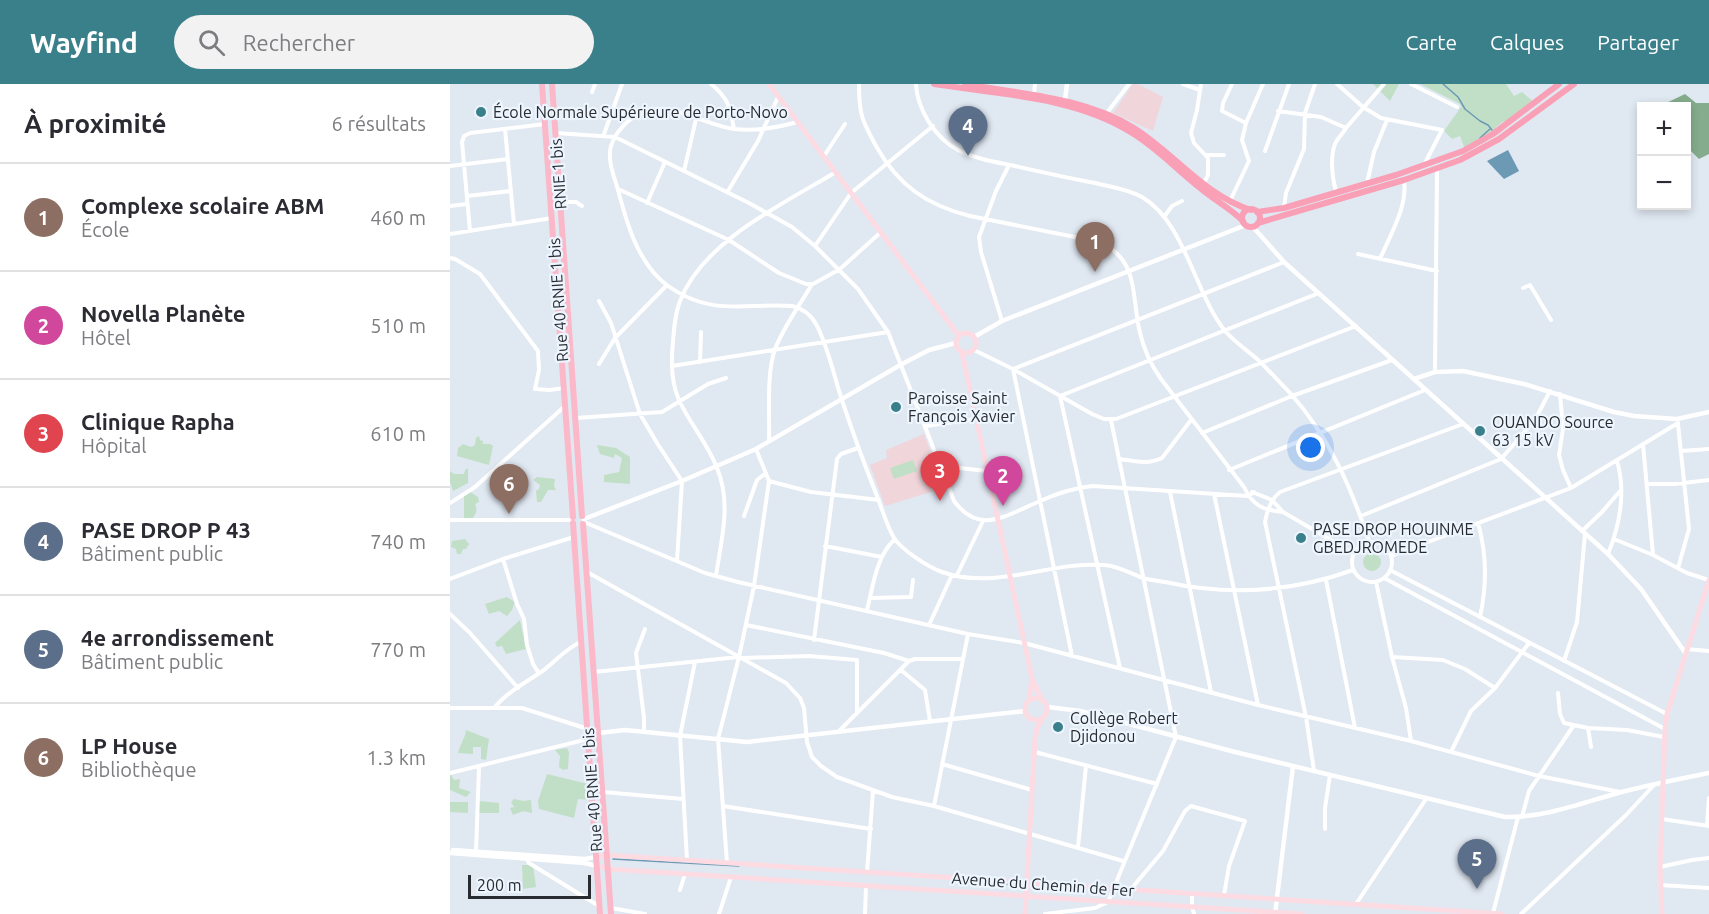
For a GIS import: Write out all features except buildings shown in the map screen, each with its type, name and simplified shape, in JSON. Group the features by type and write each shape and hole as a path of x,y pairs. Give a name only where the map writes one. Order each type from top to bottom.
{"highway":[{"path":"934,84 1064,105 1107,119 1145,141 1201,189 1250,224"},
{"path":"965,84 1065,100 1107,114 1141,132 1230,201 1260,216 1250,224"},
{"path":"1250,224 1244,213 1284,208 1456,153 1483,140 1559,84"},
{"path":"1250,224 1404,180 1460,160 1499,140 1574,84"}],"main road":[{"name":"Rue 40 RNIE 1 bis","path":"542,84 600,910"},
{"name":"RNIE 1 bis","path":"552,84 583,520"},
{"path":"769,84 959,336"},
{"path":"962,353 974,350 976,345 974,338 965,333 959,336 956,347 962,353 1032,678 1048,707 1035,739"},
{"path":"576,514 583,520 578,526 572,520 576,514"},
{"name":"Rue 40 RNIE 1 bis","path":"583,520 611,911"},
{"path":"1662,914 1660,867 1664,737 1667,714 1709,580"},
{"path":"1029,700 1032,678"},
{"path":"1024,914 1035,752 1031,719 1025,711 1025,705 1035,697 1041,698"},
{"path":"1031,719 1042,719"},
{"name":"Avenue du Chemin de Fer","path":"596,857 607,855 687,860 1502,914"},
{"name":"Avenue du Chemin de Fer","path":"597,866 608,869 1302,914"}],"street":[{"path":"592,92 595,84"},
{"path":"604,135 622,84"},
{"path":"711,84 723,94 729,105 734,129"},
{"path":"859,84 860,107 864,123 886,164 904,183 937,206 960,214 1102,243 1118,254 1133,282 1137,319 1149,361 1173,397 1255,504 1269,510 1283,512"},
{"path":"916,84 920,105 933,126 942,138 958,150 974,157 1126,190 1143,197 1164,217 1184,250 1203,293 1225,331 1262,364 1292,396 1320,432 1342,470 1369,541"},
{"path":"1034,95 1035,84"},
{"path":"1065,100 1067,84"},
{"path":"1107,114 1129,84"},
{"path":"1183,84 1200,90"},
{"path":"1201,84 1191,132 1194,143 1207,155 1224,155"},
{"path":"1232,84 1223,103 1222,111 1246,123"},
{"path":"1230,201 1248,161 1242,140 1246,123 1263,84"},
{"path":"1265,151 1289,84"},
{"path":"1284,208 1286,193 1304,149 1305,113 1315,84"},
{"path":"1337,84 1363,107 1387,120 1442,130 1424,165"},
{"path":"1336,191 1333,177 1333,149 1336,141 1384,84"},
{"path":"1411,84 1457,107"},
{"path":"728,191 758,141 778,96"},
{"path":"798,122 763,129 734,129 671,110 652,109 627,121 615,137 610,158 617,188 628,227 638,250 667,285 683,295 716,307 784,305 798,307 812,318 824,343 858,448 879,500 895,538 908,550 933,568 954,575 983,579 1054,568 1097,565 1115,567 1143,578 1189,587 1234,591 1254,591 1326,580 1353,570"},
{"path":"1278,111 1305,113 1327,119 1346,128"},
{"path":"684,171 696,119"},
{"path":"1366,183 1374,153 1387,120"},
{"path":"470,231 462,142 464,136 470,133 545,124"},
{"path":"824,156 845,124"},
{"path":"815,246 852,193 933,126"},
{"path":"505,129 514,224"},
{"path":"555,133 615,137 728,191 792,227 840,269 873,309 888,332 954,501 970,517 983,521 998,520 1040,501 1080,488 1101,486 1214,494 1254,492 1272,500 1283,512 1353,553"},
{"path":"1204,183 1208,175 1207,155"},
{"path":"450,166 508,159"},
{"path":"647,203 665,162"},
{"path":"1002,321 979,244 979,237 996,191 1009,165"},
{"path":"1435,372 1437,169"},
{"path":"716,576 725,511 723,486 717,467 679,400 672,366 676,313 683,295 702,264 729,240 768,213 836,172"},
{"path":"1380,259 1400,210 1405,188 1404,180"},
{"path":"617,188 729,240 779,273 798,282 813,284"},
{"path":"467,196 511,191"},
{"path":"1164,217 1175,203 1182,201"},
{"path":"560,202 576,202 582,206"},
{"path":"450,206 467,204"},
{"path":"450,234 552,218"},
{"path":"974,338 1002,321 1250,224 1284,262 1608,555 1641,589 1685,651 1709,651"},
{"path":"769,441 771,372 775,350 783,330 813,284 840,269 881,232"},
{"path":"1358,254 1437,271"},
{"path":"450,258 478,272 536,349 539,361 535,389 564,388"},
{"path":"1013,369 1284,262"},
{"path":"599,364 615,338 667,285"},
{"path":"1523,288 1530,285 1551,321"},
{"path":"1060,396 1319,293"},
{"path":"599,301 608,316 640,414 682,482 677,561"},
{"path":"974,350 1013,369 1092,414 1111,420 1262,364 1356,326"},
{"path":"700,332 700,362"},
{"path":"672,366 888,332"},
{"path":"583,520 682,482 756,449 902,364 929,350 956,343"},
{"path":"1202,433 1292,396 1392,360"},
{"path":"1013,369 1072,656"},
{"path":"1414,379 1435,372 1462,371 1550,391 1614,412 1677,421"},
{"path":"576,418 662,412 708,384 726,378"},
{"path":"1229,470 1425,390"},
{"path":"1361,516 1501,459 1535,420 1550,391"},
{"path":"1560,394 1563,429 1559,455 1570,488"},
{"path":"1060,396 1120,668"},
{"path":"450,503 475,487 565,405"},
{"path":"1392,555 1570,488 1677,421 1709,412"},
{"path":"926,426 976,419"},
{"path":"1044,914 1095,908 1108,902 1176,737 1111,420"},
{"path":"1119,459 1145,463 1162,458 1191,420"},
{"path":"1677,421 1689,529 1678,568"},
{"path":"1314,771 1306,717 1265,522 1272,500 1280,492 1463,424"},
{"path":"1643,444 1653,555"},
{"path":"814,640 831,495 838,456 858,448"},
{"path":"727,863 718,740 741,658 769,481 756,449"},
{"path":"1681,451 1709,449"},
{"path":"1608,555 1614,539 1622,488 1617,460"},
{"path":"940,466 987,471"},
{"path":"744,516 757,480 766,473"},
{"path":"1647,484 1675,484 1709,480"},
{"path":"769,481 831,495 879,500"},
{"path":"1564,661 1577,622 1583,532 1622,488"},
{"path":"1170,492 1211,692"},
{"path":"1214,494 1258,705"},
{"path":"450,520 572,520"},
{"path":"583,520 677,561 716,576 754,586 1024,643 1258,705 1412,741 1539,776 1622,792"},
{"path":"929,624 983,521"},
{"path":"1478,523 1486,576 1480,617"},
{"path":"450,579 503,559 574,537"},
{"path":"867,610 882,557 895,538"},
{"path":"1614,539 1653,555 1687,573 1709,580"},
{"path":"1369,541 1385,546 1392,555 1390,570 1384,578 1376,582 1365,581 1353,570 1353,553 1357,547 1369,541"},
{"path":"825,546 882,557"},
{"path":"503,559 524,619 527,645 538,672"},
{"path":"1390,570 1667,714"},
{"path":"586,572 786,683 800,698 804,708 806,735 812,757 820,766 837,777 860,784 873,791 934,806 1123,861"},
{"path":"1384,578 1665,729"},
{"path":"870,598 911,597 914,580"},
{"path":"1326,580 1355,728"},
{"path":"1376,582 1412,741"},
{"path":"450,614 467,629 518,688"},
{"path":"746,625 884,653 909,661"},
{"path":"644,731 636,653 645,629"},
{"path":"934,806 968,633"},
{"path":"495,708 563,651 582,641"},
{"path":"1451,752 1471,711 1495,688 1529,643"},
{"path":"594,672 741,658 809,656 857,660 857,713"},
{"path":"1392,657 1443,660 1465,669 1495,688"},
{"path":"839,731 909,661 962,659"},
{"path":"687,860 680,736 694,662"},
{"path":"901,670 925,690 930,721"},
{"path":"1558,693 1562,720 1574,725 1627,730 1664,737"},
{"path":"1048,707 1080,711 1176,737 1490,814 1520,817 1709,773"},
{"path":"450,708 527,709 588,729"},
{"path":"599,733 625,730 644,731 747,742 1025,711"},
{"path":"1493,913 1529,791 1574,725"},
{"path":"1588,728 1591,747"},
{"path":"450,773 589,739"},
{"path":"1035,752 1157,784"},
{"path":"942,764 1032,790"},
{"path":"1078,847 1086,766"},
{"path":"1275,913 1293,766"},
{"path":"476,852 479,767"},
{"path":"1325,829 1325,807 1330,775"},
{"path":"1521,914 1626,815 1655,784"},
{"path":"867,872 873,791"},
{"path":"603,792 683,799"},
{"path":"1662,819 1708,825 1709,798"},
{"path":"1356,904 1426,799"},
{"path":"723,806 871,830"},
{"path":"1131,890 1155,863 1185,811 1191,806 1245,821 1229,866 1224,896"},
{"path":"450,852 585,861"},
{"path":"450,852 527,859 585,861"},
{"name":"Avenue du Chemin de Fer","path":"585,861 596,857"},
{"path":"1660,867 1709,858"},
{"path":"527,859 600,910"},
{"name":"Avenue du Chemin de Fer","path":"585,861 597,866"},
{"path":"680,890 685,874"},
{"path":"719,914 731,877"},
{"path":"1660,885 1709,888"},
{"path":"865,914 866,886"},
{"path":"1192,894 1191,907 1194,914"},
{"path":"611,911 645,914"}],"shaded area":[{"path":"1133,84 1138,84 1163,97 1153,131 1113,113"},
{"path":"924,434 944,488 885,506 870,465 887,458 886,450"}],"green space":[{"path":"1373,84 1399,84 1390,101"},
{"path":"1420,84 1506,84 1514,96 1522,92 1535,103 1510,124 1504,121 1496,127 1498,132 1466,152 1460,136 1452,139 1444,131 1461,107 1460,104"},
{"path":"1685,94 1696,103 1709,103 1709,154 1699,159 1691,151 1691,102 1668,102"},
{"path":"479,436 483,444 493,446 489,465 457,456 458,448 463,444 471,447 475,445 476,438"},
{"path":"597,445 616,448 630,457 630,484 604,482 604,475 619,472 622,458 615,454 614,458 600,454"},
{"path":"913,460 917,471 894,479 890,468"},
{"path":"468,468 468,483 453,491 450,471 454,474 464,474"},
{"path":"537,477 555,479 556,490 548,490 541,502 537,502 536,491 540,485 533,480"},
{"path":"470,492 478,497 479,502 475,504 476,512 471,520 464,520 464,496"},
{"path":"465,539 469,544 461,554 457,554 456,549 451,547 452,541"},
{"path":"1372,553 1378,556 1381,562 1378,568 1372,571 1366,568 1363,562 1366,556"},
{"path":"507,597 515,602 507,616 499,611 489,614 485,604"},
{"path":"520,620 526,649 506,654 502,646 497,647 495,643"},
{"path":"466,730 489,739 486,760 481,759 481,747 473,747 473,754 458,753"},
{"path":"567,748 569,752 568,769 563,770 559,767 560,756 555,750"},
{"path":"450,773 454,780 460,779 459,788 471,792 466,797 450,790"},
{"path":"547,774 588,784 589,800 578,799 574,818 539,809 538,801"},
{"path":"514,799 531,800 532,813 523,811 513,815 510,808 514,807 511,802"},
{"path":"479,801 499,803 499,813 479,813"},
{"path":"450,802 468,802 468,813 450,812"},
{"path":"522,865 533,865 536,887 523,889"}],"water":[{"path":"1508,150 1519,171 1504,179 1487,161"}],"waterway":[{"path":"1443,84 1458,97 1465,109 1492,130"},
{"path":"1480,138 1490,129"},
{"path":"613,859 739,866"},
{"path":"992,883 1021,885"}],"place":[{"name":"École Normale Supérieure de Porto-Novo","path":"481,112"},
{"name":"PASE DROP P 43","path":"968,156"},
{"name":"Complexe scolaire ABM","path":"1095,272"},
{"name":"Paroisse Saint François Xavier","path":"896,407"},
{"name":"OUANDO Source 63 15 kV","path":"1480,431"},
{"name":"Clinique Rapha","path":"940,501"},
{"name":"Novella Planète","path":"1003,506"},
{"name":"LP House","path":"509,514"},
{"name":"PASE DROP HOUINME GBEDJROMEDE","path":"1301,538"},
{"name":"Collège Robert Djidonou","path":"1058,727"},
{"name":"4e arrondissement","path":"1477,889"}]}
